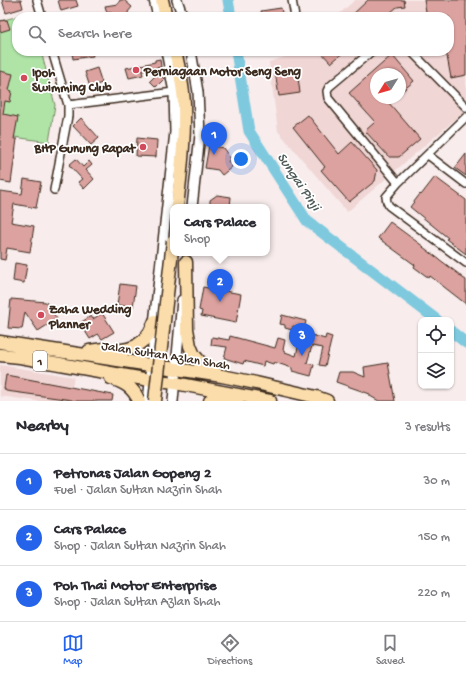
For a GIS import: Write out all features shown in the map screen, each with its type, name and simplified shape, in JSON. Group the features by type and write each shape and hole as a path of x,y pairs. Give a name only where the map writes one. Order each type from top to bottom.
{"main road":[{"path":"162,0 165,12"},
{"path":"170,0 173,12"},
{"path":"176,56 181,76 190,158 185,204"},
{"path":"177,204 192,111 190,90 183,56"},
{"path":"155,401 171,256"},
{"path":"184,256 187,329 190,346 194,355 200,362 222,376"},
{"path":"162,401 184,256"},
{"path":"76,354 94,350 128,349 136,346 144,340 155,322"},
{"name":"Jalan Sultan Azlan Shah","path":"0,342 222,376 316,397 327,401"},
{"name":"Jalan Sultan Azlan Shah","path":"0,355 175,383 270,401"},
{"path":"80,368 103,375 128,386 135,392 139,401"},
{"path":"210,401 231,400 244,396"}],"street":[{"path":"37,0 41,12"},
{"path":"154,0 157,12"},
{"path":"177,0 181,12"},
{"path":"292,0 294,12"},
{"path":"53,56 68,105 68,116 54,190"},
{"path":"148,401 175,132 174,92 167,56"},
{"path":"192,56 198,92 200,135 192,204"},
{"path":"366,56 329,87 327,91 328,98 398,183"},
{"path":"416,56 466,107"},
{"path":"68,105 174,92"},
{"path":"466,117 398,183 386,197 389,206 466,263"},
{"path":"428,155 466,184"},
{"path":"174,401 184,256"},
{"path":"155,322 162,332 172,332 179,323"}],"shaded area":[{"path":"355,0 466,0 466,110 347,212 278,131 269,62 287,56 454,56 454,12 342,12"},
{"path":"0,365 74,377 69,401 37,401 0,396"}],"green space":[{"name":"Ipoh Swimming Club","path":"12,18 12,56 42,56 55,105 49,142 0,135 0,21"}],"building":[{"path":"2,0 21,0 23,8 6,13"},
{"path":"58,0 76,0 78,6 61,11"},
{"path":"120,0 124,0 132,7 128,12 107,12 105,6 118,4"},
{"path":"368,0 404,0 405,6 397,7 391,12 355,12"},
{"path":"424,0 466,0 466,75 451,78 447,56 454,56 454,12 426,12"},
{"path":"281,8 282,12 261,12"},
{"path":"7,20 10,29 0,32 0,21"},
{"path":"73,56 93,56 73,59"},
{"path":"325,56 339,56 331,63"},
{"path":"391,56 393,56 403,68 377,68"},
{"name":"Perniagaan Motor Seng Seng","path":"160,59 161,67 142,71 143,75 129,78 126,68 155,62 155,60"},
{"path":"97,68 102,83 90,87 85,72"},
{"path":"297,69 300,93 279,96 275,72"},
{"path":"0,71 13,74 9,90 12,91 10,102 5,101 3,114 18,117 14,139 17,139 11,183 0,181"},
{"path":"406,72 414,81 406,88"},
{"path":"158,73 164,79 156,87 150,81"},
{"path":"370,74 370,104 390,104 420,139 399,157 389,157 365,131 375,122 349,93"},
{"path":"308,115 339,154 352,142 377,170 375,181 349,202 321,170 325,167 293,127"},
{"path":"81,118 99,138 91,145 73,126"},
{"path":"137,138 157,140 156,157 136,156"},
{"path":"209,145 223,148 231,159 228,161 232,167 222,175 218,170 205,168"},
{"path":"466,154 466,176 455,168"},
{"path":"76,159 83,167 89,161 92,165 86,170 94,179 84,189 78,182 82,179 69,165"},
{"path":"435,177 466,200 466,254 446,239 448,238 410,207"},
{"path":"24,179 41,182 36,208 14,204 11,222 34,226 30,252 7,248 5,260 0,259 0,191 22,194"},
{"path":"217,195 231,197 230,204 210,204 210,200"},
{"path":"390,222 466,280 466,304 430,276 429,278 414,267 415,265 378,238"},
{"path":"15,263 27,265 24,283 13,281"},
{"path":"120,284 136,286 133,307 117,305"},
{"path":"203,287 241,294 236,323 201,316 202,311 199,310"},
{"name":"Zaha Wedding Planner","path":"11,299 46,302 57,319 38,331 25,312 22,329 8,328"},
{"path":"102,313 114,332 102,339 98,334 90,339 80,323 91,316 93,319"},
{"path":"282,315 306,321 304,329 293,326 292,330 285,328 285,325 280,324"},
{"path":"305,333 325,339 326,335 332,337 325,366 319,365 323,348 312,346 307,363 314,365 311,376 292,371 292,368 274,362 273,364 264,361 263,366 244,361 243,364 224,358 227,347 211,345 212,337 229,340 230,336 275,348 278,338 285,340 283,350 286,351 285,352 296,356 298,347 301,348"},
{"path":"388,363 395,401 379,401 370,396 370,394 336,382 339,372 353,372 365,377 364,367"},
{"path":"6,375 113,395 112,401 72,401 6,391 4,388"}],"waterway":[{"name":"Sungai Pinji","path":"228,0 230,12"},
{"name":"Sungai Pinji","path":"237,56 249,131 307,221 433,317"},
{"name":"Sungai Pinji","path":"454,333 466,343"}],"place":[{"name":"Perniagaan Motor Seng Seng","path":"136,70"},
{"name":"Ipoh Swimming Club","path":"24,78"},
{"name":"BHP Gunung Rapat","path":"143,147"},
{"name":"Petronas Jalan Gopeng 2","path":"214,155"},
{"name":"Cars Palace","path":"220,302"},
{"name":"Zaha Wedding Planner","path":"41,315"},
{"name":"Poh Thai Motor Enterprise","path":"302,356"}]}
